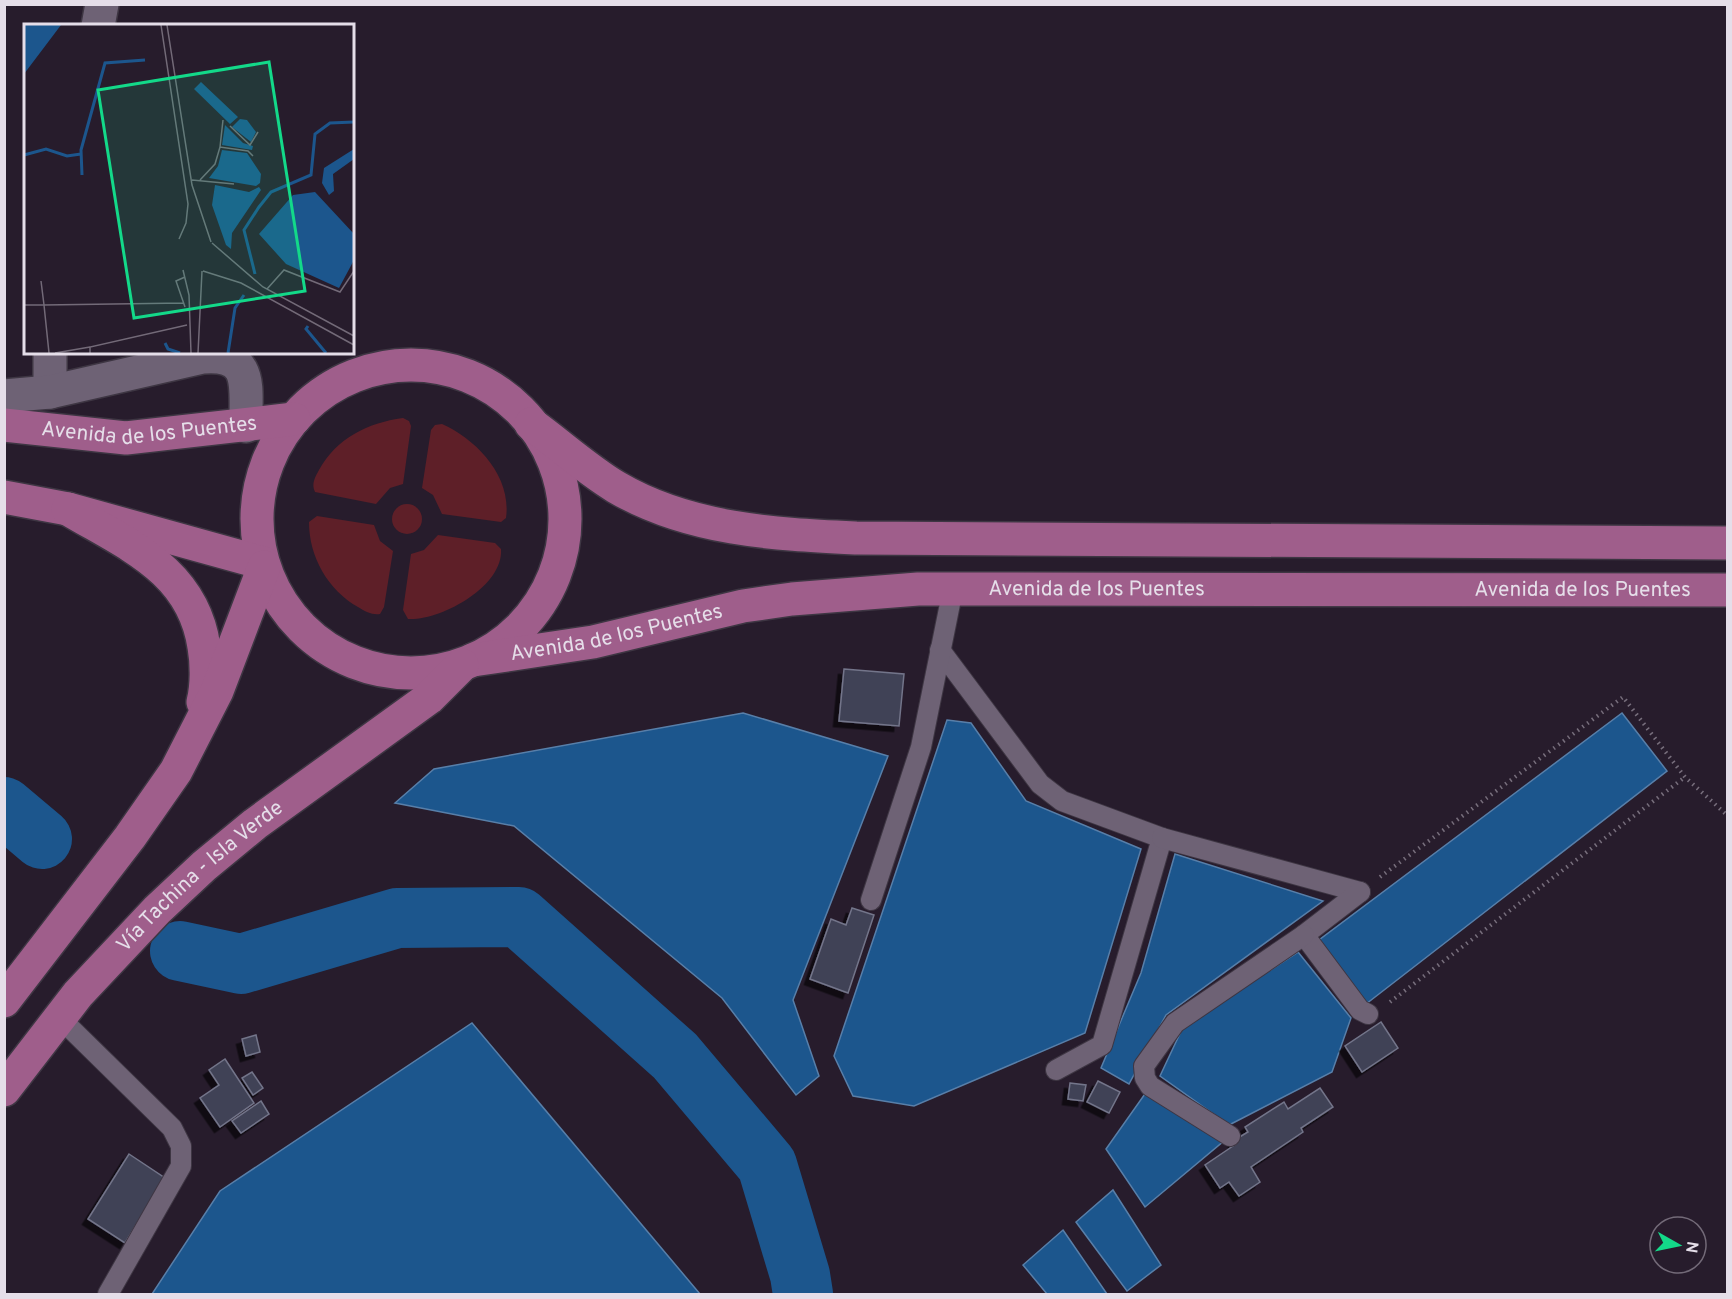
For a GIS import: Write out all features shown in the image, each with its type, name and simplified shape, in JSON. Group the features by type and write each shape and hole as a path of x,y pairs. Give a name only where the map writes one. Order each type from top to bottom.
{"main road":[{"path":"4,1001 130,837 194,740 217,691 264,565 258,528 259,492 274,447 294,419 312,400 359,373 386,366 413,365 458,372 491,387 513,403 531,423 545,445 562,492 564,518 560,551 546,591 532,613 502,642 468,662"},
{"name":"Avenida de los Puentes","path":"4,425 126,438 294,419"},
{"path":"531,423 615,486 638,498 733,528 783,535 868,538 1728,543"},
{"path":"4,497 68,509 264,565"},
{"path":"68,509 154,560 174,578 192,604 201,627 206,657 204,697 194,740"},
{"name":"Avenida de los Puentes","path":"264,565 284,607 298,625 315,640 353,662 397,673 419,673 468,662 593,642 743,606 792,598 854,592 953,589 1728,590"},
{"name":"Vía Tachina - Isla Verde","path":"4,1090 78,994 157,910 204,866 255,824 429,698 468,662"}],"street":[{"path":"98,24 102,4"},
{"path":"50,354 50,392"},
{"path":"4,396 50,392 203,357 226,357 241,369 245,382 246,426"}],"lane":[{"path":"871,900 921,747 953,589"},
{"path":"940,650 1040,784 1062,801 1162,838 1360,892"},
{"path":"1056,1070 1102,1045 1162,838"},
{"path":"1230,1136 1150,1086 1145,1078 1144,1066 1175,1023 1304,935 1360,892"},
{"path":"1304,935 1360,1010 1368,1014"},
{"path":"60,1018 172,1128 181,1146 181,1166 108,1294"}],"path":[{"path":"1360,892 1623,697 1685,777 1728,816"},
{"path":"1368,1014 1377,1012 1387,1005 1685,777"}],"shaded area":[{"path":"403,418 409,421 411,426 403,484 390,488 376,504 315,492 313,483 319,470 326,459 344,441 365,428"},
{"path":"442,424 479,449 497,474 506,503 506,518 501,522 442,514 433,495 422,488 431,430 435,425"},
{"path":"407,504 418,508 422,519 418,530 407,534 396,530 392,519 396,508"},
{"path":"317,516 374,525 380,541 393,551 384,607 380,614 366,612 347,600 329,582 312,548 309,522"},
{"path":"438,535 495,543 501,549 499,563 482,588 468,599 437,614 408,619 403,610 411,554 424,550"}],"water":[{"path":"743,713 888,756 793,1000 819,1076 796,1095 722,998 514,826 395,803 434,769"},
{"path":"1622,713 1667,771 1366,1004 1319,940"},
{"path":"947,720 971,723 1026,801 1141,849 1085,1033 914,1106 853,1096 834,1056"},
{"path":"1175,854 1323,901 1166,1015 1129,1084 1101,1068 1141,973"},
{"path":"1298,952 1351,1018 1332,1072 1229,1125 1160,1076 1183,1027"},
{"path":"472,1023 700,1294 152,1294 220,1191"},
{"path":"1147,1091 1225,1140 1145,1207 1106,1149"},
{"path":"1113,1190 1161,1265 1127,1291 1076,1222"},
{"path":"1063,1230 1107,1294 1047,1294 1023,1265"}],"building":[{"path":"844,669 904,674 899,726 839,721"},
{"path":"852,908 874,915 848,993 810,979 831,919 846,925"},
{"path":"1381,1022 1398,1048 1362,1072 1345,1046"},
{"path":"256,1035 260,1052 246,1056 242,1039"},
{"path":"225,1059 254,1103 220,1127 200,1098 219,1085 209,1070"},
{"path":"252,1072 263,1088 253,1095 242,1078"},
{"path":"1098,1081 1120,1092 1109,1113 1087,1102"},
{"path":"1070,1083 1086,1085 1083,1101 1068,1099"},
{"path":"1320,1088 1333,1107 1301,1128 1303,1132 1251,1167 1260,1182 1239,1196 1229,1182 1220,1188 1205,1165 1236,1144 1233,1141 1248,1132 1245,1127 1284,1102 1288,1109"},
{"path":"261,1101 269,1114 241,1133 232,1121"},
{"path":"129,1154 165,1178 125,1243 88,1219"}],"waterway":[{"path":"4,807 42,839"},
{"path":"180,951 241,964 397,918 519,917 675,1056 767,1165 800,1275 803,1294"}]}
